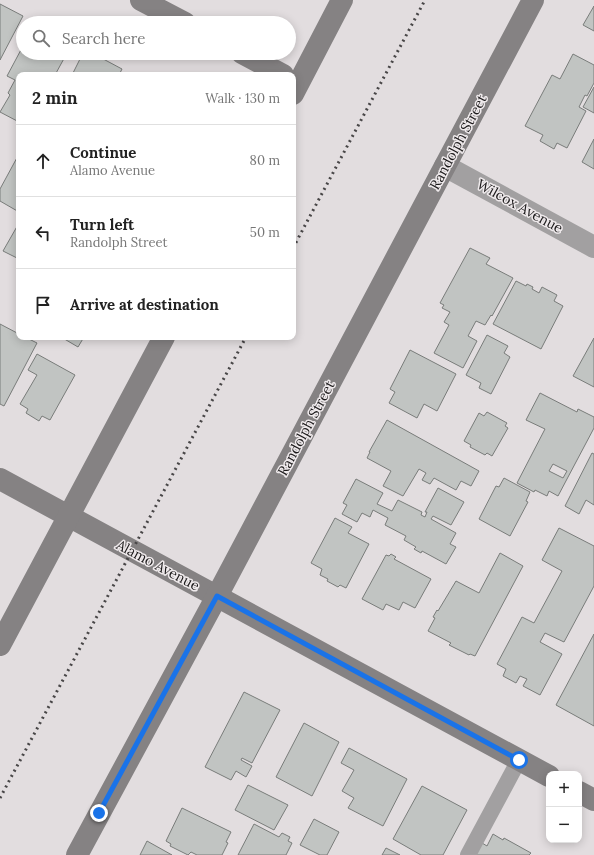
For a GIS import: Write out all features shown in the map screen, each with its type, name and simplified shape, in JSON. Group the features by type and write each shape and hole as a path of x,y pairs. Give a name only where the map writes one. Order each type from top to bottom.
{"street":[{"path":"141,0 172,16"},
{"path":"296,76 342,0"},
{"name":"Randolph Street","path":"77,855 217,596 533,0"},
{"path":"254,60 274,72"},
{"name":"Wilcox Avenue","path":"445,166 594,247"},
{"path":"0,645 162,340"},
{"name":"Alamo Avenue","path":"0,479 546,774"},
{"path":"582,794 594,800"}],"lane":[{"path":"468,855 519,760"}],"building":[{"path":"0,4 23,16 16,16 16,29 0,60"},
{"path":"594,6 594,31 583,25"},
{"path":"573,54 594,65 594,83 587,96 585,95 579,107 586,111 567,148 557,143 554,149 540,141 543,135 525,126 552,75 560,79"},
{"path":"16,59 63,60 57,72 16,72 16,120 0,112 10,95 8,93 15,80 7,76"},
{"path":"80,60 105,60 122,69 120,72 74,72"},
{"path":"594,87 594,113 583,107"},
{"path":"594,139 594,169 582,162"},
{"path":"16,160 16,210 0,201 0,189"},
{"path":"16,228 16,258 3,251"},
{"path":"470,248 490,258 486,264 513,278 492,316 491,315 485,325 476,321 468,336 477,341 463,368 434,353 449,325 444,322 450,312 442,308 444,305 440,303"},
{"path":"516,281 526,286 527,284 533,287 532,289 539,293 542,287 557,295 554,301 563,306 541,349 493,324"},
{"path":"0,324 16,332 16,340 31,340 37,343 4,406 0,404"},
{"path":"487,335 508,346 504,353 510,357 491,394 479,388 481,383 466,375"},
{"path":"594,338 594,387 573,376"},
{"path":"66,340 82,340 78,347"},
{"path":"410,350 456,374 437,411 424,404 417,418 389,403 395,392 390,389"},
{"path":"37,354 75,375 50,420 42,416 39,421 26,413 28,409 20,404 37,375 28,370"},
{"path":"540,393 577,412 578,409 594,417 594,428 558,496 549,491 547,496 535,490 534,492 517,483 545,429 526,420","holes":["553,464 567,471 563,478 549,471"]},
{"path":"487,412 507,423 505,426 508,428 492,456 487,453 485,455 470,447 471,445 464,441 479,413 484,416"},
{"path":"387,420 479,471 471,486 461,481 456,490 434,478 430,484 422,480 426,473 419,469 403,496 383,486 391,471 367,458"},
{"path":"592,453 594,454 594,505 586,500 579,514 565,506"},
{"path":"504,478 530,492 526,501 528,502 510,536 479,519 496,486 499,487"},
{"path":"356,479 383,493 377,504 392,511 398,500 422,512 421,515 425,517 427,512 425,512 438,488 464,502 451,525 433,516 431,519 456,533 450,544 456,547 446,564 422,551 421,553 414,549 416,547 404,540 406,536 385,525 388,518 373,510 370,517 362,513 357,522 342,514 347,505 343,503"},
{"path":"335,518 352,527 348,533 369,544 346,588 340,585 338,587 327,581 328,579 320,575 322,569 311,563"},
{"path":"559,528 594,546 594,586 564,642 545,633 540,642 562,654 540,695 523,686 527,679 520,676 516,683 503,676 506,669 497,664 522,617 534,623 562,571 542,560"},
{"path":"500,553 523,566 475,656 469,655 449,645 451,643 428,631 435,618 433,617 456,581 479,593"},
{"path":"391,554 396,557 394,559 431,579 415,608 403,602 399,610 386,604 383,610 362,599 386,555 389,556"},
{"path":"594,634 594,726 556,705"},
{"path":"244,692 280,710 252,763 242,758 241,760 252,766 246,777 236,771 231,780 205,767"},
{"path":"304,723 339,742 312,796 276,777"},
{"path":"349,748 407,779 383,826 348,808 354,798 342,791 354,770 341,763"},
{"path":"248,785 288,805 274,830 235,810"},
{"path":"422,786 467,810 443,855 421,855 393,839"},
{"path":"182,808 231,832 226,842 228,843 222,855 197,855 191,852 188,855 170,846 171,844 166,841"},
{"path":"314,819 339,832 327,855 320,855 300,845"},
{"path":"254,824 279,837 282,833 290,837 288,841 292,843 286,855 238,855"},
{"path":"493,834 503,840 504,838 531,853 529,855 475,855 482,843 487,846"},
{"path":"147,841 172,855 140,855"},
{"path":"386,848 400,855 382,855"}],"railway":[{"path":"296,242 425,0"},
{"path":"0,798 244,340"}],"route":[{"path":"99,813 217,596 519,760"}]}
